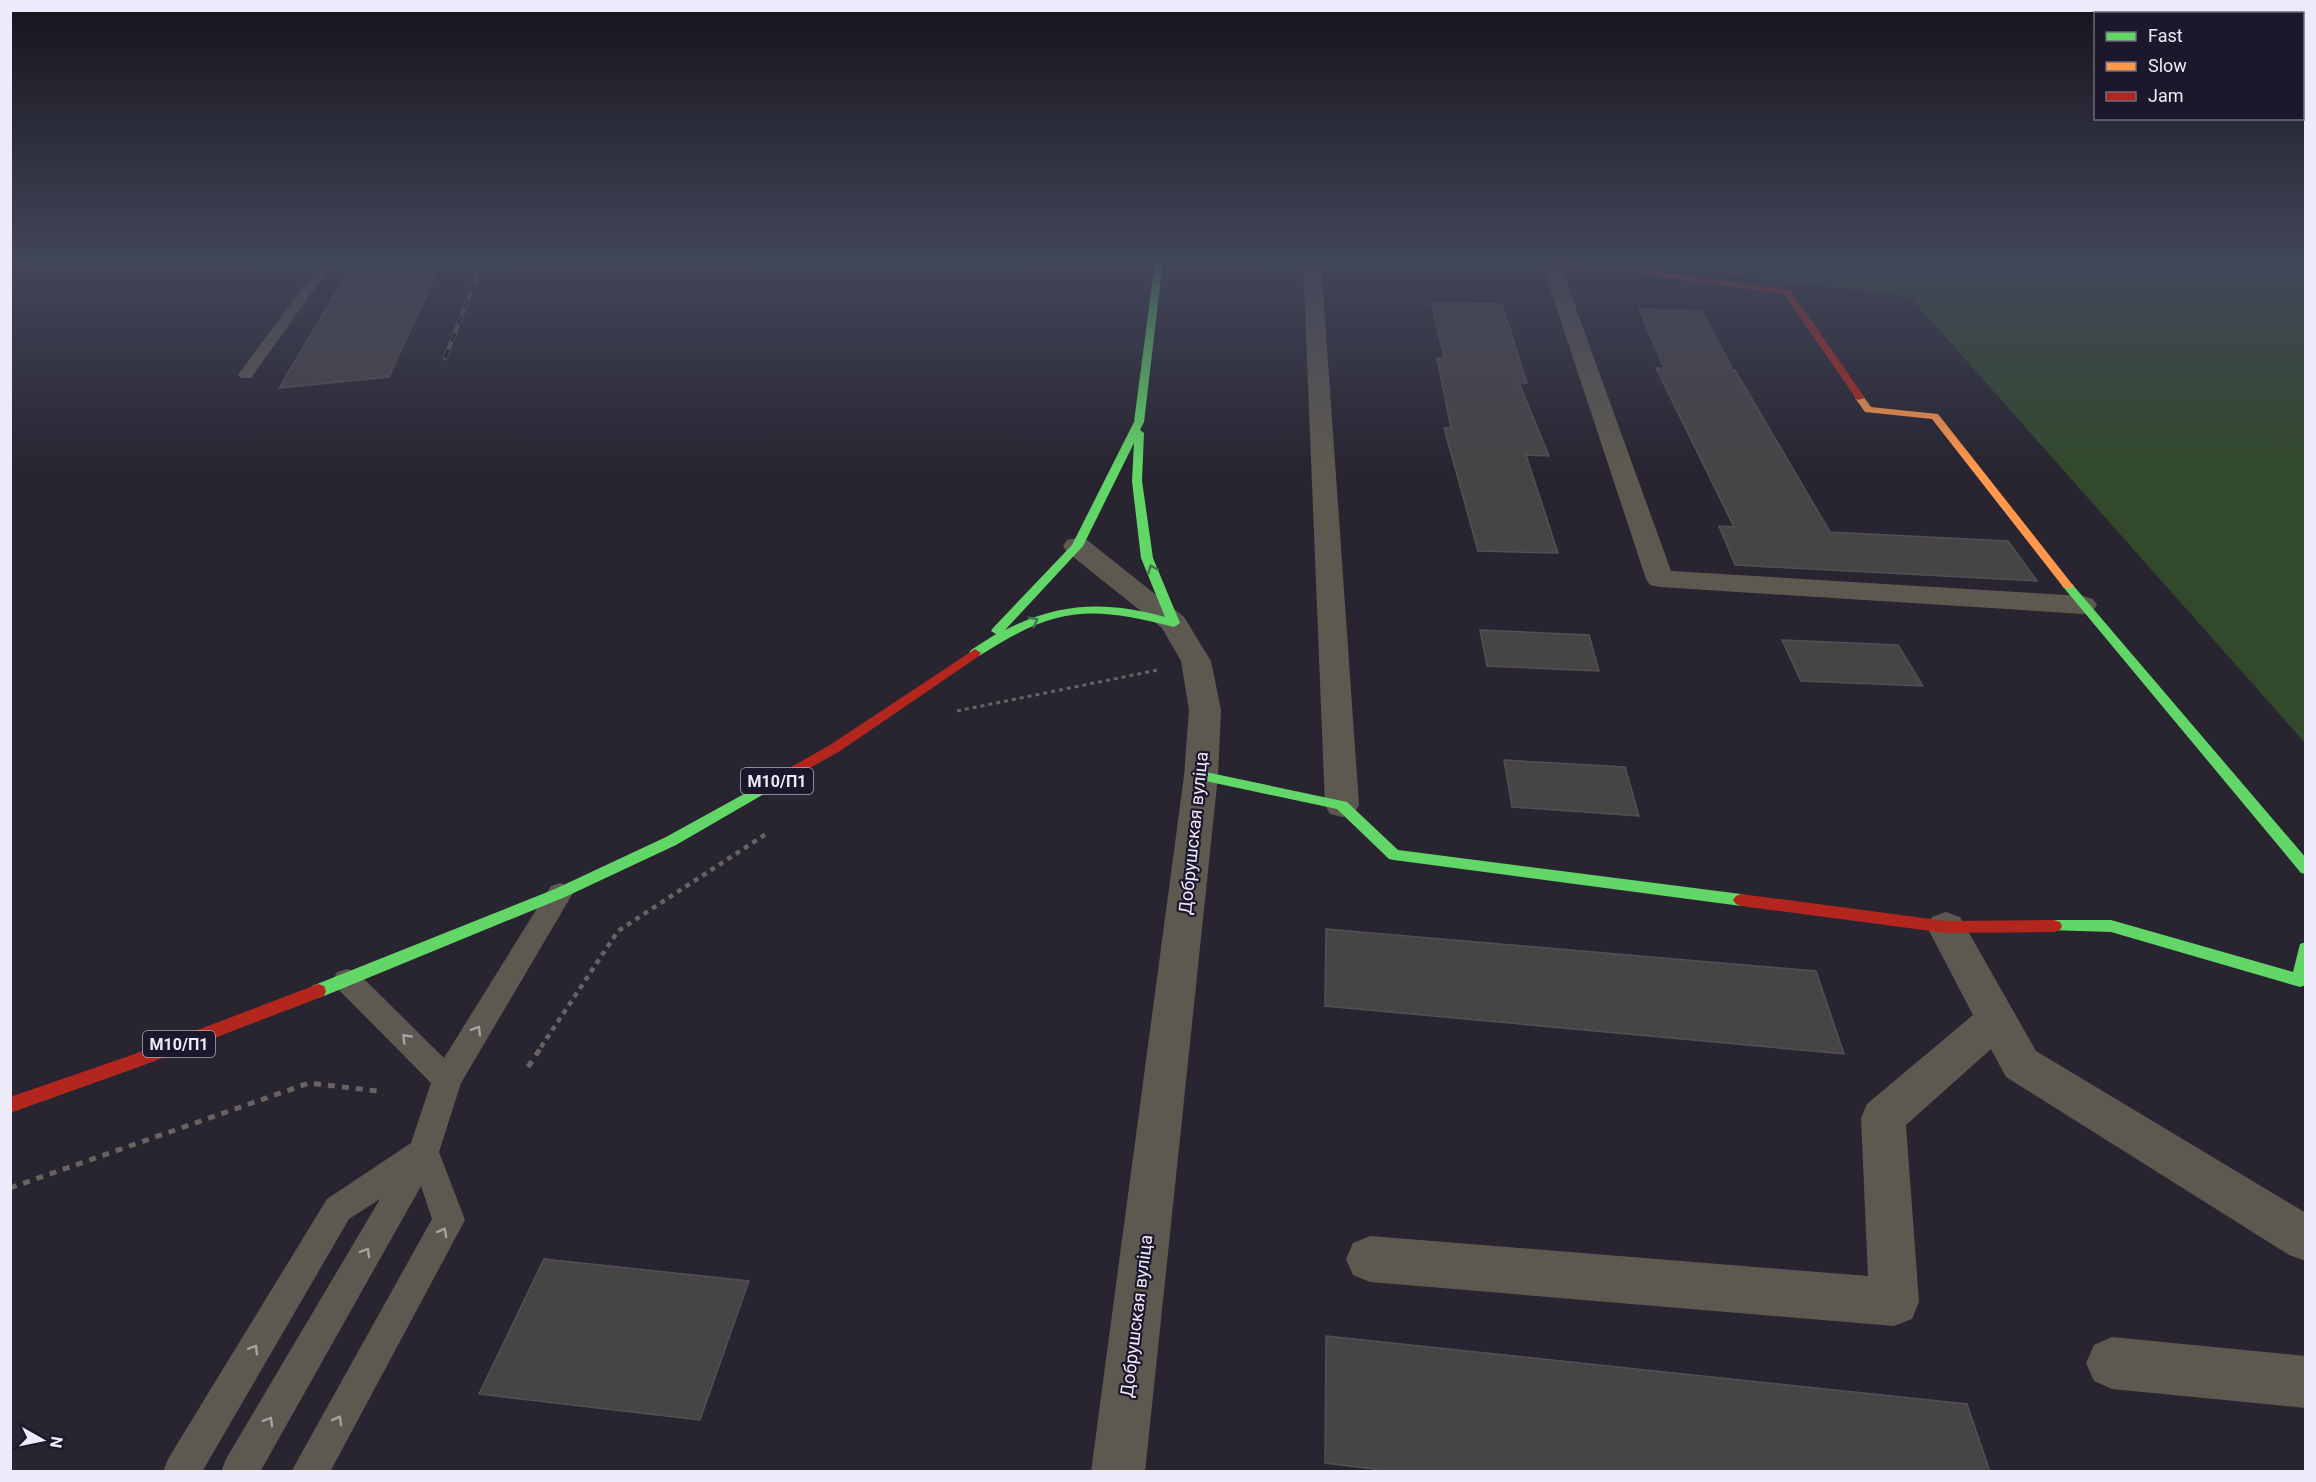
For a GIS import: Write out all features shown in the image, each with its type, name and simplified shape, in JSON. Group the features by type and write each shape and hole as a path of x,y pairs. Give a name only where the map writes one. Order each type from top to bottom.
{"main road":[{"name":"М10/П1","path":"10,1105 138,1060 347,980 560,893 671,841 835,748 982,648 1077,546 1139,422 1150,330"},
{"path":"1813,330 1868,410 1935,416 2083,605 2306,869"},
{"path":"1139,422 1137,480 1147,558 1173,623"},
{"path":"982,648 1047,614 1097,607 1139,612 1173,623"},
{"path":"1201,776 1342,805 1394,855 1946,927 2111,926 2300,980 2306,948"}],"street":[{"path":"1316,330 1342,805"},
{"path":"1567,330 1660,579 2083,605"},
{"name":"Добрушская вуліца","path":"1077,546 1173,623 1196,661 1205,710 1201,776 1118,1472"},
{"path":"1946,927 2021,1064 2306,1239"},
{"path":"1370,1259 1894,1302 1884,1118 1996,1020"},
{"path":"2112,1363 2306,1382"}],"lane":[{"path":"246,375 278,330"},
{"path":"239,1472 424,1152 447,1080 560,893"},
{"path":"347,980 447,1080"},
{"path":"181,1472 338,1209 424,1152"},
{"path":"309,1472 449,1220 424,1152"}],"path":[{"path":"955,711 1166,669"},
{"path":"528,1068 618,932 776,828"},
{"path":"10,1188 309,1083 377,1091"}],"green space":[{"path":"1939,330 2305,330 2305,743"}],"building":[{"path":"313,330 410,330 389,377 279,388"},
{"path":"1438,330 1510,330 1527,383 1519,383 1549,456 1526,455 1558,553 1478,551 1444,428 1451,428 1437,358 1444,358"},
{"path":"1648,330 1712,330 1733,370 1830,532 2008,541 2037,581 1735,565 1719,526 1734,527 1656,368 1664,368"},
{"path":"1480,630 1589,635 1599,671 1487,666"},
{"path":"1782,640 1898,645 1923,686 1801,681"},
{"path":"1504,760 1625,767 1639,816 1512,807"},
{"path":"1326,929 1816,971 1844,1054 1325,1006"},
{"path":"544,1259 749,1281 700,1420 479,1394"},
{"path":"1326,1336 1967,1404 1990,1472 1398,1472 1325,1463"}],"railway":[{"path":"445,358 456,330"}],"traffic: fast":[{"path":"997,631 1077,546 1139,422 1150,330"},
{"path":"1139,433 1137,481 1147,558 1174,623"},
{"path":"2068,586 2306,869"},
{"path":"975,653 1024,625 1071,611 1119,610 1174,623"},
{"path":"1201,776 1342,805 1394,855 1741,900"},
{"path":"318,991 560,893 671,841 766,787"},
{"path":"2054,926 2111,926 2300,980 2306,948"}],"traffic: slow":[{"path":"1860,398 1868,410 1935,416 2068,586"}],"traffic: jam":[{"path":"1813,330 1860,398"},
{"path":"766,787 835,748 975,653"},
{"path":"1741,900 1946,927 2054,926"},
{"path":"10,1105 138,1060 318,991"}]}
